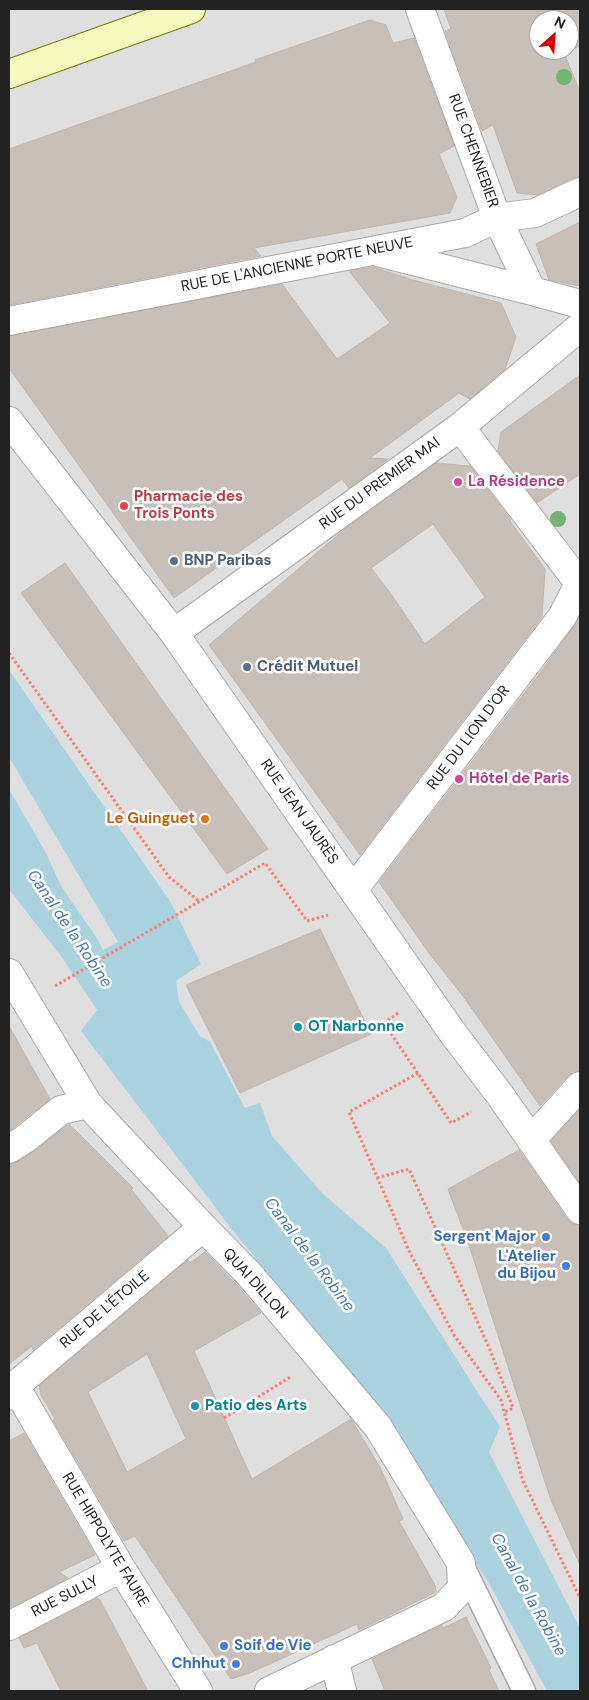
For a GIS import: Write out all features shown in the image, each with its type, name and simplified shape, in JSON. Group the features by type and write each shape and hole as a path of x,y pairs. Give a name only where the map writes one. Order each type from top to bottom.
{"main road":[{"path":"9,74 191,9"}],"street":[{"name":"RUE CHENNEBIER","path":"420,9 497,218 532,291"},
{"name":"RUE DE L'ANCIENNE PORTE NEUVE","path":"9,321 464,233 497,218 535,213 580,192"},
{"path":"371,251 580,304"},
{"name":"RUE DU PREMIER MAI","path":"174,633 460,426 580,327"},
{"name":"RUE JEAN JAURÈS","path":"9,421 174,633 452,1032 500,1095 580,1210"},
{"path":"460,426 580,583"},
{"name":"RUE DU LION D'OR","path":"353,890 562,617 580,583"},
{"name":"QUAI DILLON","path":"9,973 88,1104 249,1274 378,1427 461,1563 462,1588 444,1607 334,1659"},
{"path":"531,1140 580,1086"},
{"path":"9,1149 25,1139 61,1110 88,1104"},
{"name":"RUE DE L'ÉTOILE","path":"12,1391 203,1227"},
{"name":"RUE HIPPOLYTE FAURE","path":"12,1391 198,1691"},
{"name":"RUE SULLY","path":"9,1626 121,1568"},
{"path":"269,1691 334,1659 342,1691"}],"lane":[{"path":"461,1563 524,1691"}],"path":[{"path":"9,653 169,877 199,901"},
{"path":"66,980 265,863 307,921"},
{"path":"384,1023 451,1123"},
{"path":"418,1073 349,1112 409,1251 454,1335 501,1400 522,1481 580,1598"},
{"path":"377,1178 409,1169 497,1366 513,1408 505,1412"},
{"path":"224,1418 320,1358"}],"shaded area":[{"path":"9,9 580,9 580,1691 9,1691"}],"water":[{"name":"Canal de la Robine","path":"9,670 170,901 201,964 176,981 179,1002 200,1036 210,1042 245,1108 260,1103 272,1136 323,1194 386,1248 500,1427 489,1452 580,1628 580,1691 547,1691 491,1587 379,1409 234,1232 81,1031 97,1010 63,959 9,889 9,789 46,853 61,886 103,950 118,942 9,757"}],"building":[{"path":"444,9 580,9 579,46 579,10 529,10 529,60 567,60 580,92 580,177 573,178 537,195 517,193 493,125 482,131 445,31 451,29"},
{"path":"370,20 386,25 393,43 414,38 454,146 439,154 457,197 450,213 254,248 261,256 9,305 9,149"},
{"path":"580,222 580,286 549,280 536,244"},
{"path":"373,267 413,280 501,303 516,337 505,369 470,399 459,393 370,458 388,459 349,488 342,479 174,598 9,368 9,336 282,284 337,359 390,323 349,271"},
{"path":"580,375 580,474 537,503 498,451 501,432"},
{"path":"436,463 470,466 545,569 542,617 360,855 209,645 345,529","holes":["433,524 485,597 425,644 371,568"]},
{"path":"65,563 268,849 227,874 21,593"},
{"path":"580,616 580,1071 575,1071 568,1076 540,1106 463,996 429,953 379,882 539,674"},
{"path":"320,929 371,1034 240,1093 186,985"},
{"path":"9,1026 50,1099 9,1131"},
{"path":"580,1109 580,1183 551,1141"},
{"path":"69,1124 133,1188 131,1189 168,1236 33,1350 32,1346 9,1364 9,1164 17,1162 33,1152"},
{"path":"519,1150 567,1219 573,1224 580,1225 580,1565 551,1500 469,1245 448,1189"},
{"path":"205,1252 261,1313 194,1351 252,1479 351,1419 380,1467 403,1519 399,1521 435,1585 436,1592 359,1630 357,1624 250,1673 231,1679 135,1536 124,1541 53,1420 55,1419 41,1395 39,1386 188,1260 190,1263","holes":["147,1354 186,1439 127,1472 88,1392"]},
{"path":"24,1433 95,1555 59,1572 68,1578 9,1609 9,1441"},
{"path":"97,1598 100,1600 148,1691 61,1691 37,1643 24,1648 19,1638"},
{"path":"466,1617 491,1668 489,1670 499,1691 385,1691 372,1659 442,1625 443,1628"}],"place":[{"name":"La Résidence","path":"458,482"},
{"name":"Pharmacie des Trois Ponts","path":"124,506"},
{"name":"BNP Paribas","path":"174,561"},
{"name":"Crédit Mutuel","path":"247,667"},
{"name":"Hôtel de Paris","path":"459,779"},
{"name":"Le Guinguet","path":"205,819"},
{"name":"OT Narbonne","path":"298,1027"},
{"name":"Sergent Major","path":"546,1237"},
{"name":"L'Atelier du Bijou","path":"566,1266"},
{"name":"Patio des Arts","path":"195,1406"},
{"name":"Soif de Vie","path":"224,1646"},
{"name":"Chhhut","path":"236,1664"}]}
